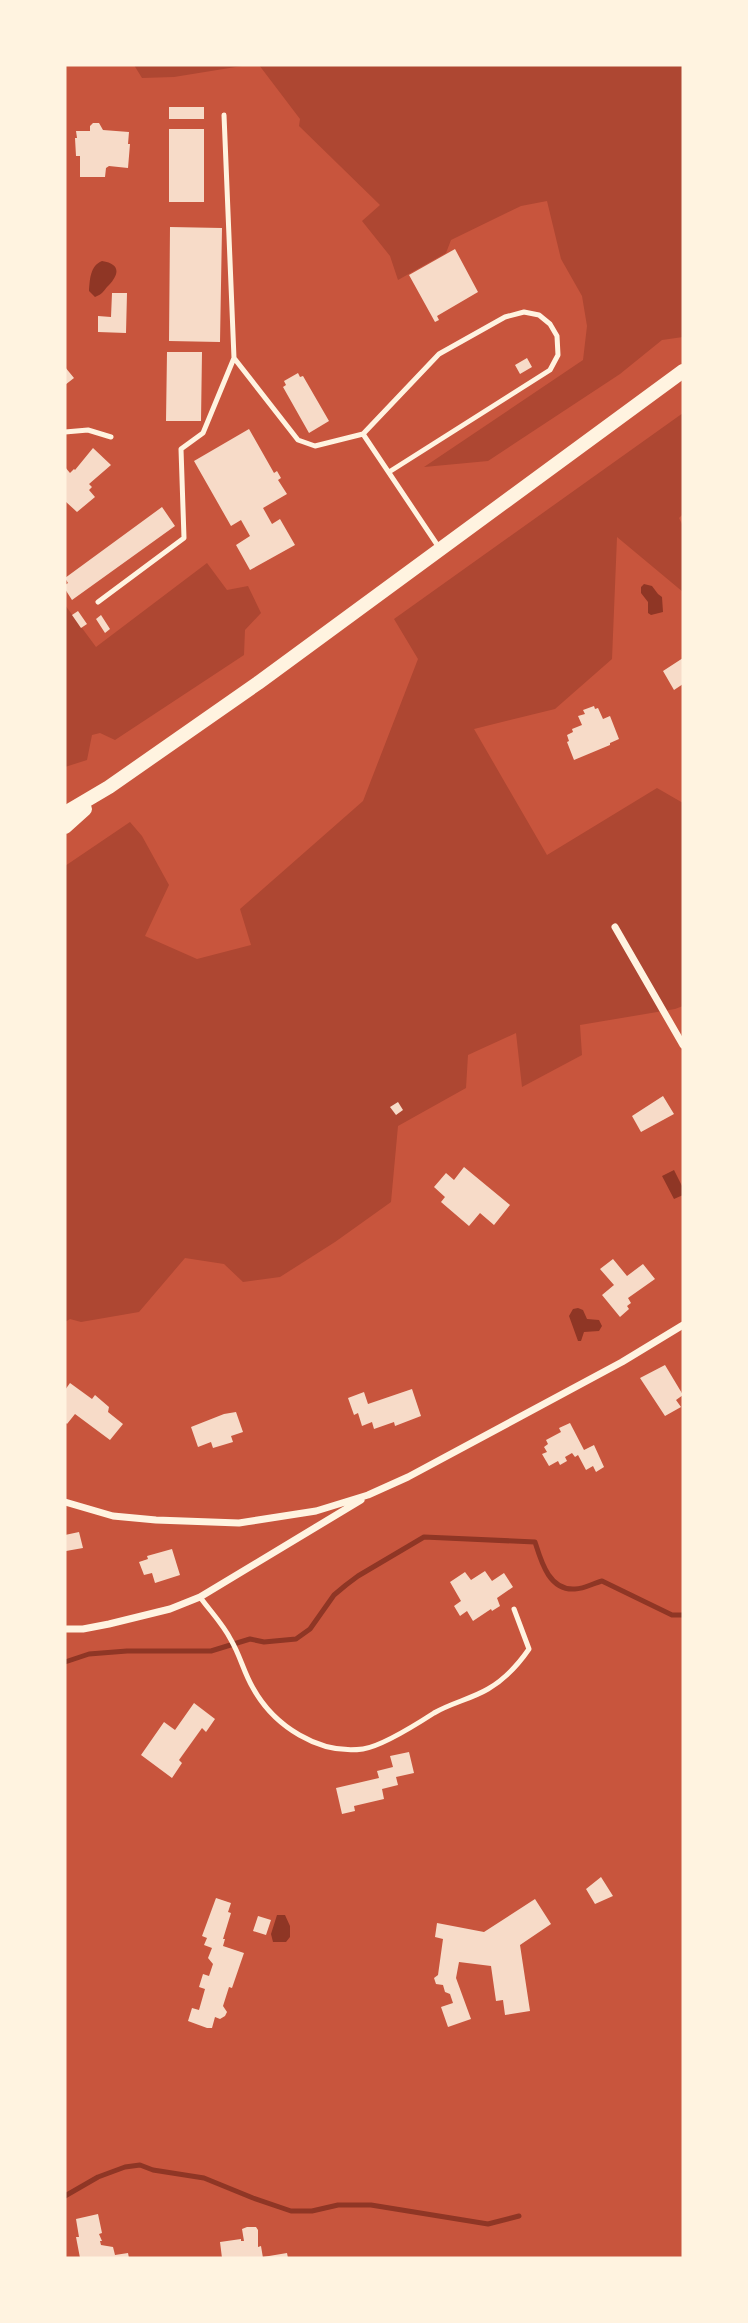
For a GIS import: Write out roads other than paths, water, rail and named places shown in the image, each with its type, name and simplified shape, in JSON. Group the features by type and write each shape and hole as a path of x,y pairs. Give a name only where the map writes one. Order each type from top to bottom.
{"main road":[{"path":"65,813 109,787 258,683 683,371"},
{"path":"65,827 109,787"}],"street":[{"path":"614,927 683,1045"},
{"path":"65,1502 113,1516 156,1520 240,1523 316,1511 368,1495 408,1477 622,1362 683,1325"},
{"path":"65,1629 109,1624 170,1609 200,1597 368,1495"}],"lane":[{"path":"98,602 184,538 181,449 203,433 234,358 224,116"},
{"path":"234,358 298,440 315,446 363,434 439,354 505,317 524,312 539,315 550,324 557,336 558,355 550,370 390,471"},
{"path":"65,432 88,430 111,437"},
{"path":"363,434 440,549"},
{"path":"200,1597 231,1639 253,1689 267,1708 293,1732 314,1743 344,1750 366,1748 410,1728 444,1708 487,1690 516,1668 529,1649 514,1609"}],"waterway":[{"path":"65,1662 89,1654 211,1651 250,1639 264,1642 296,1639 310,1629 334,1595 346,1585 424,1537 535,1542 548,1573 559,1585 578,1589 602,1581 672,1615 683,1615"},
{"path":"65,2196 98,2177 125,2167 140,2165 153,2170 204,2178 291,2211 312,2211 338,2205 371,2205 488,2224 519,2216"}]}
